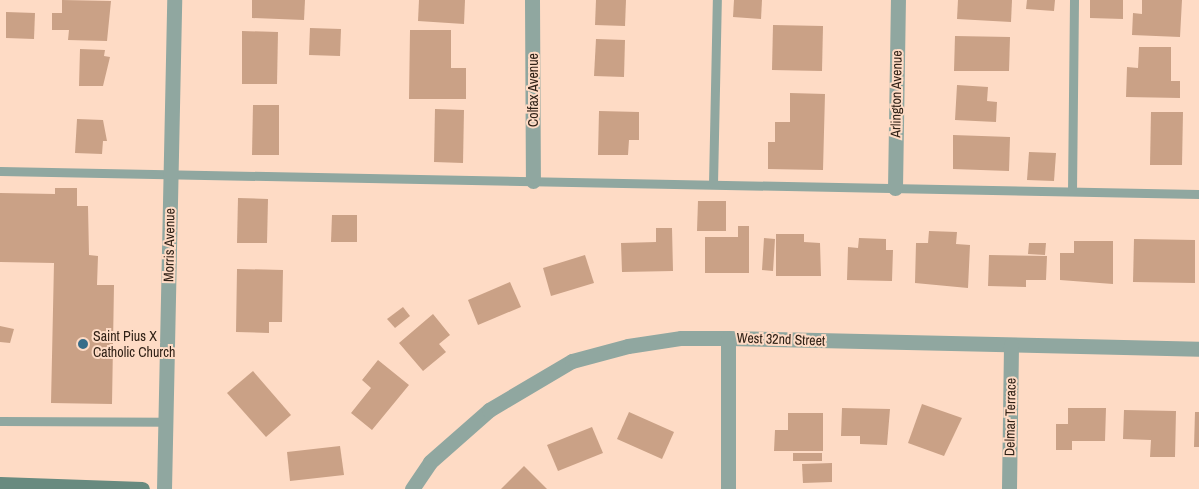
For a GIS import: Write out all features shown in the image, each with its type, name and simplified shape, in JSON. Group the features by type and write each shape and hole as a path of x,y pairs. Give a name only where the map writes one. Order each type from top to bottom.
{"street":[{"name":"Morris Avenue","path":"164,489 174,0"},
{"name":"Colfax Avenue","path":"532,0 533,181"},
{"name":"Arlington Avenue","path":"895,188 898,0"},
{"name":"West 32nd Street","path":"412,489 430,462 489,410 572,362 681,338 1199,349"},
{"path":"728,338 728,489"},
{"name":"Delmar Terrace","path":"1009,489 1011,345"},
{"path":"0,484 142,489"}],"lane":[{"path":"713,184 717,0"},
{"path":"1072,191 1074,0"},
{"path":"0,171 1199,194"},
{"path":"0,421 166,422"}],"building":[{"path":"62,0 111,1 107,41 68,40 69,30 52,30 52,13 62,13"},
{"path":"252,0 305,0 304,20 252,18"},
{"path":"419,0 465,0 464,24 418,21"},
{"path":"596,0 626,0 625,26 595,25"},
{"path":"734,0 762,0 761,19 733,17"},
{"path":"958,0 1012,0 1011,22 957,19"},
{"path":"1027,0 1055,0 1054,11 1026,9"},
{"path":"1090,0 1123,0 1123,19 1090,18"},
{"path":"1142,0 1182,0 1180,37 1132,35 1133,13 1142,14"},
{"path":"6,12 35,13 34,39 6,38"},
{"path":"773,25 823,26 822,71 772,70"},
{"path":"310,28 341,29 340,56 309,55"},
{"path":"410,30 451,30 451,68 466,68 466,99 409,99"},
{"path":"242,31 278,32 277,84 242,84"},
{"path":"955,36 1010,37 1009,71 954,71"},
{"path":"596,39 625,40 624,77 594,76"},
{"path":"1139,47 1171,47 1171,81 1180,81 1180,98 1126,97 1127,67 1138,68"},
{"path":"80,49 105,50 104,56 110,57 103,86 79,86"},
{"path":"957,85 988,87 987,101 997,102 996,122 955,120"},
{"path":"790,93 825,94 823,170 768,169 768,142 775,142 775,122 790,122"},
{"path":"253,105 279,105 279,155 252,155"},
{"path":"435,109 464,110 463,163 434,162"},
{"path":"599,111 639,112 639,140 629,140 628,155 598,155"},
{"path":"1151,112 1183,112 1182,165 1150,165"},
{"path":"77,119 103,120 107,141 103,141 102,154 75,153"},
{"path":"953,135 1010,137 1009,171 953,169"},
{"path":"1029,152 1056,153 1054,181 1027,180"},
{"name":"Saint Pius X Catholic Church","path":"55,188 77,188 77,206 88,206 89,255 98,256 97,285 114,285 112,404 51,403 54,263 0,262 0,193 55,194"},
{"path":"238,198 268,199 267,243 237,243"},
{"path":"698,201 726,201 726,231 697,231"},
{"path":"332,215 357,215 357,242 331,242"},
{"path":"738,226 749,226 749,273 705,273 705,237 738,237"},
{"path":"656,228 672,228 673,271 622,272 621,243 656,242"},
{"path":"929,231 957,232 956,244 970,245 968,288 915,283 916,243 928,243"},
{"path":"776,234 804,234 804,242 820,243 821,276 776,276"},
{"path":"764,238 775,239 773,271 762,270"},
{"path":"859,238 886,239 886,250 893,250 892,281 847,280 848,247 858,248"},
{"path":"1134,239 1195,240 1195,283 1133,282"},
{"path":"1074,241 1113,241 1113,284 1060,280 1060,253 1074,253"},
{"path":"1029,243 1046,243 1045,255 1028,254"},
{"path":"585,255 594,283 551,296 543,268"},
{"path":"989,255 1047,256 1046,280 1026,280 1026,287 988,286"},
{"path":"237,269 283,270 282,322 269,322 269,333 236,332"},
{"path":"510,282 521,307 478,325 468,300"},
{"path":"403,307 410,316 395,328 387,319"},
{"path":"433,314 450,335 439,344 446,352 423,371 399,343"},
{"path":"0,326 14,329 10,343 0,342"},
{"path":"378,360 409,385 372,430 351,413 371,388 362,380"},
{"path":"253,371 291,415 266,437 227,393"},
{"path":"922,404 962,418 944,456 908,443"},
{"path":"842,408 890,409 887,445 860,444 860,436 841,436"},
{"path":"1068,408 1106,408 1105,441 1072,441 1072,450 1056,450 1056,424 1068,424"},
{"path":"1124,410 1176,411 1175,457 1150,457 1151,440 1123,439"},
{"path":"629,412 674,432 662,459 617,439"},
{"path":"1195,412 1199,412 1199,447 1194,447"},
{"path":"788,413 823,413 823,451 774,451 775,430 788,430"},
{"path":"592,427 603,453 558,471 547,445"},
{"path":"340,446 344,475 290,481 287,452"},
{"path":"793,453 822,453 822,461 793,461"},
{"path":"832,463 832,482 803,483 802,464"},
{"path":"524,466 547,489 501,489"}],"place":[{"name":"Saint Pius X Catholic Church","path":"83,344"}]}
